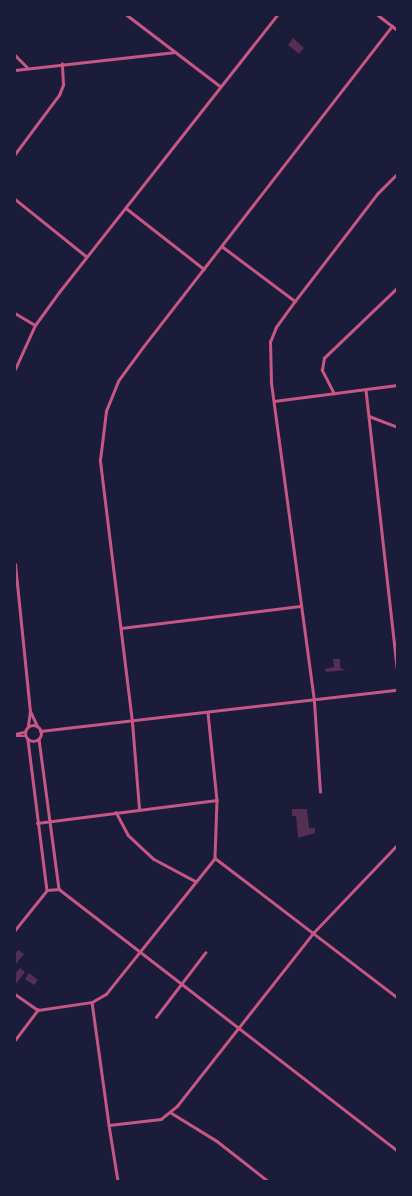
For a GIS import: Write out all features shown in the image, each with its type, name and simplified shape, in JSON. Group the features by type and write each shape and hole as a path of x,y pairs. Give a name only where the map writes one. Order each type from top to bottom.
{"street":[{"path":"127,15 220,86"},
{"path":"127,15 220,86"},
{"path":"15,369 35,325 86,256 126,208 277,15"},
{"path":"378,15 397,30"},
{"path":"139,809 132,722 100,460 106,411 118,381 392,26"},
{"path":"15,70 175,52"},
{"path":"15,55 28,68"},
{"path":"15,154 59,95 63,85 62,64"},
{"path":"320,792 314,701 274,401 270,342 276,327 295,301 377,194 397,174"},
{"path":"15,199 86,256"},
{"path":"126,208 204,269"},
{"path":"223,247 295,301"},
{"path":"334,394 322,370 324,358 397,288"},
{"path":"15,313 35,325"},
{"path":"274,401 397,385"},
{"path":"366,390 397,667"},
{"path":"369,416 397,427"},
{"path":"15,564 30,711 26,736 46,890 15,930"},
{"path":"120,628 300,606"},
{"path":"15,735 40,735 54,731 397,690"},
{"path":"30,711 40,735 59,889"},
{"path":"15,994 38,1010 92,1002 113,987 141,954 195,880 215,858 217,800 208,713"},
{"path":"28,726 37,726"},
{"path":"37,823 217,800"},
{"path":"116,812 128,835 154,859 195,880"},
{"path":"109,1124 156,1120 170,1112 238,1030 314,932 397,845"},
{"path":"215,858 397,997"},
{"path":"46,890 59,889 238,1030 397,1150"},
{"path":"156,1017 205,953"},
{"path":"92,1002 118,1181"},
{"path":"15,1040 38,1010"},
{"path":"170,1112 217,1142 268,1181"}],"building":[{"path":"293,38 304,48 299,54 288,45"},
{"path":"333,659 340,659 340,668 346,670 326,672 325,669 334,667"},
{"path":"292,809 307,809 309,828 315,828 315,833 298,838 296,816 292,816"},
{"path":"18,950 24,954 15,965 15,954"},
{"path":"20,968 25,972 16,984 15,974"},
{"path":"29,973 38,980 34,985 25,979"}]}
